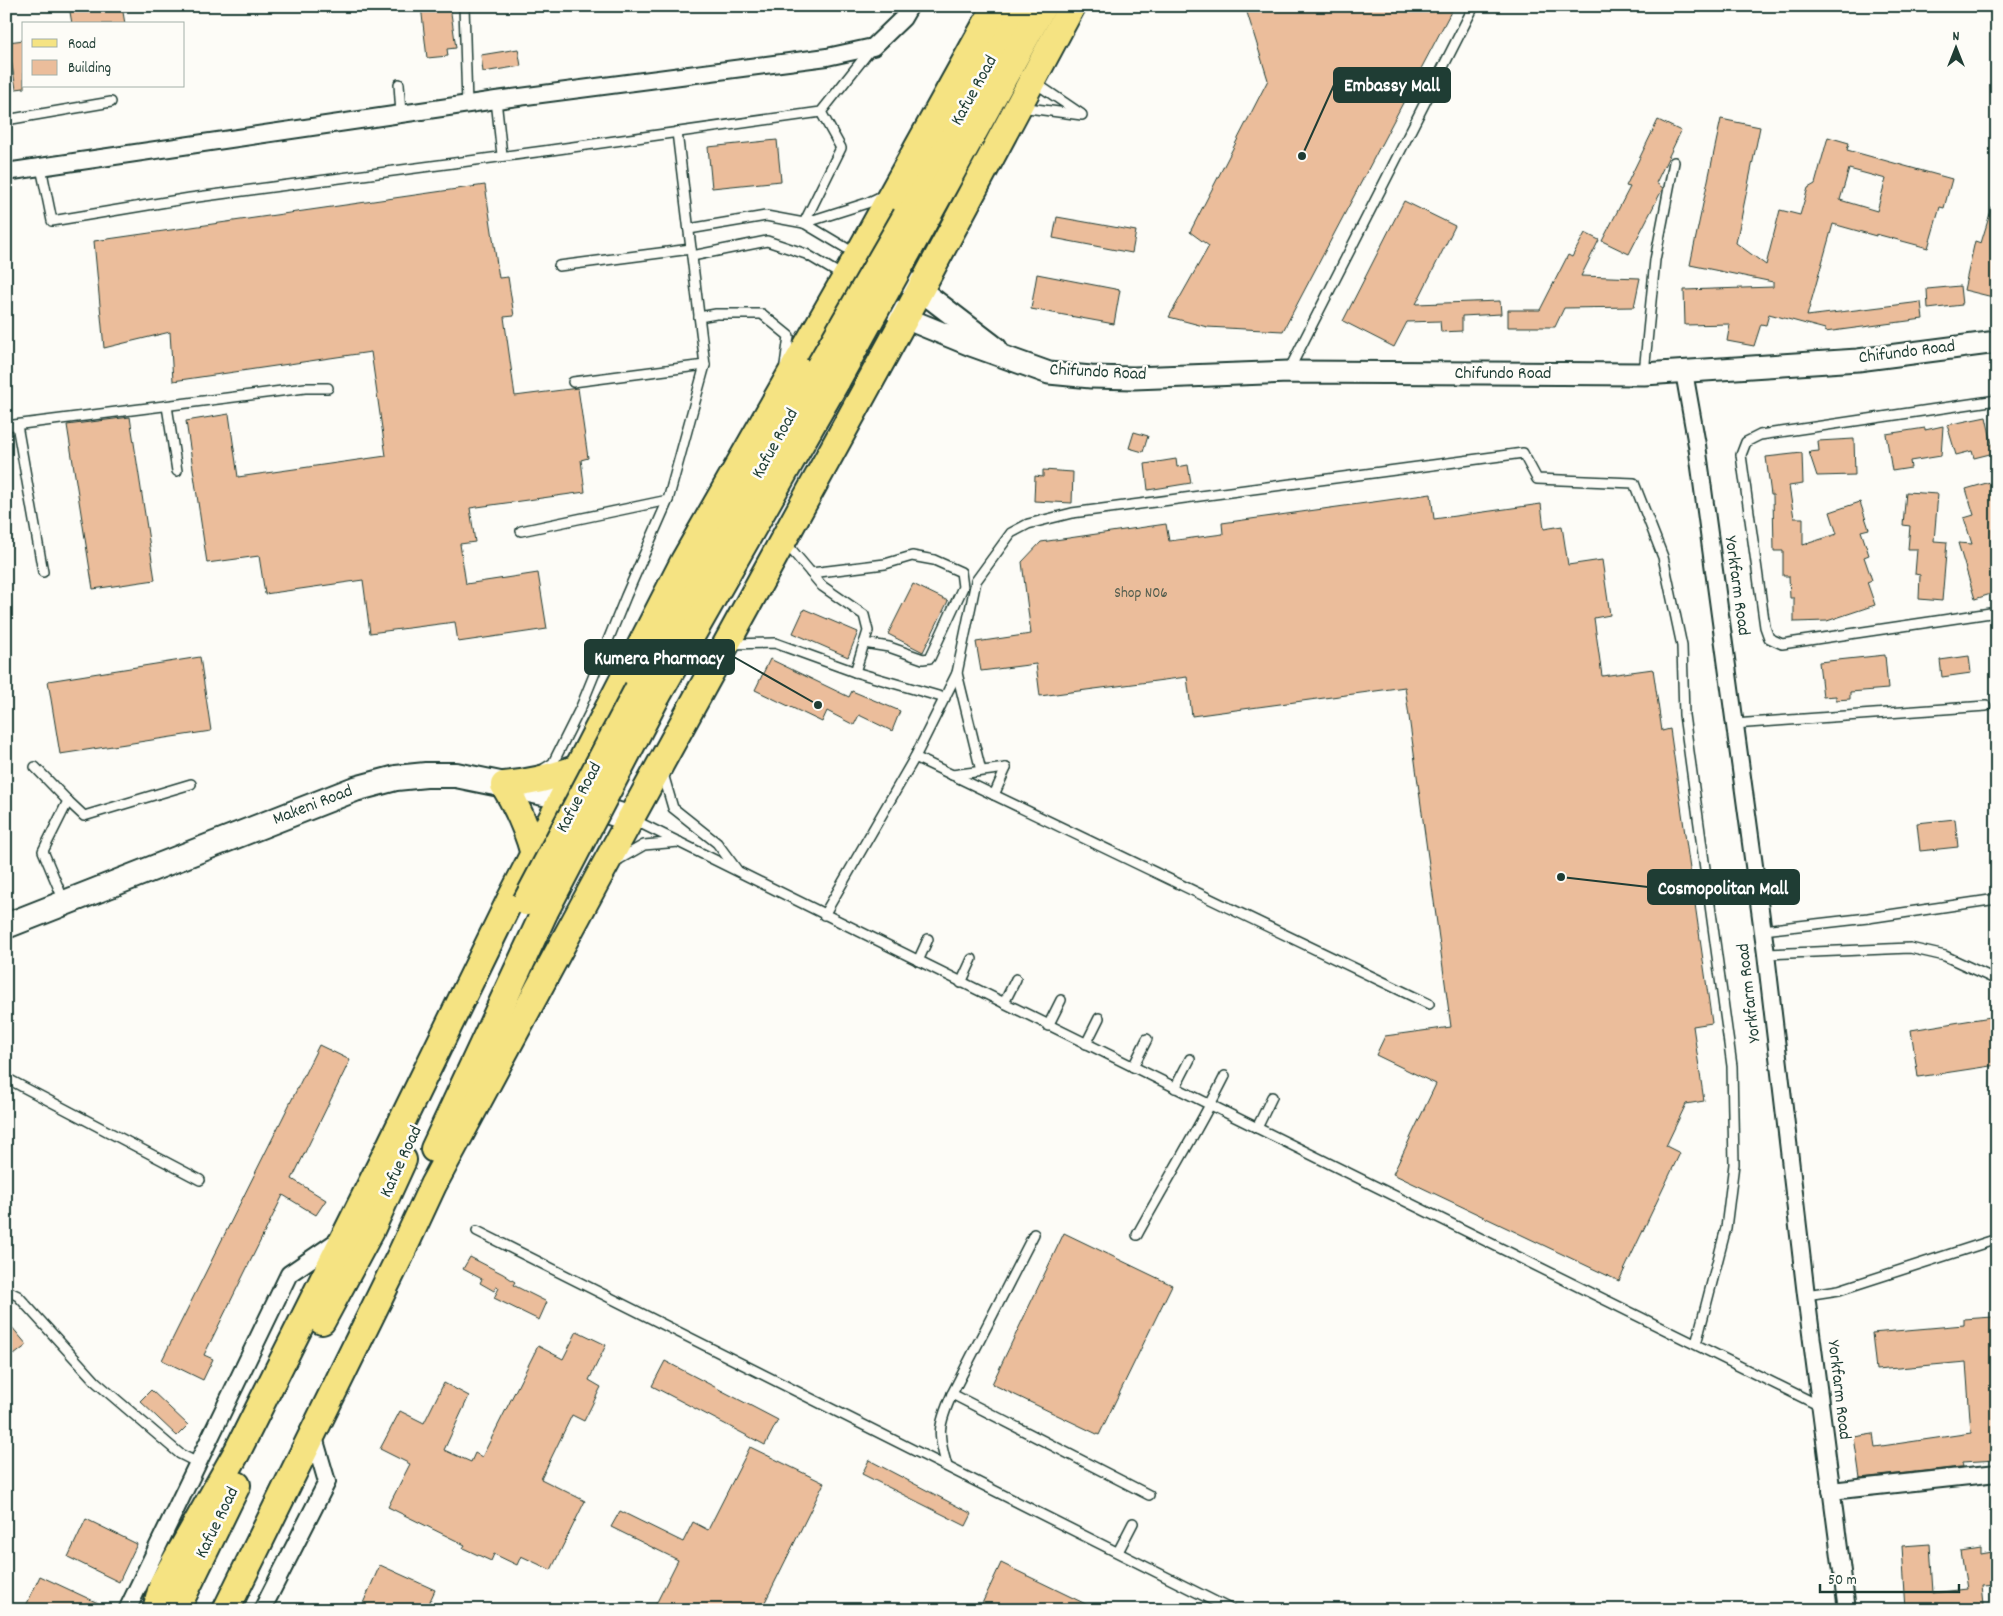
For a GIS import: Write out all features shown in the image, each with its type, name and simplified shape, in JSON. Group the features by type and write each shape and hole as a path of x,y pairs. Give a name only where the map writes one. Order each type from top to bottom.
{"main road":[{"name":"Kafue Road","path":"156,1610 164,1582 237,1452 534,854 684,561 852,266 996,6"},
{"name":"Kafue Road","path":"915,220 1021,6"},
{"name":"Kafue Road","path":"176,1610 259,1441 371,1230 535,906 647,692 915,220 1044,6"},
{"path":"226,1610 433,1185 598,878 905,318 1072,6"},
{"path":"534,854 517,806 504,786 554,777 578,768"},
{"name":"Makeni Road","path":"6,926 355,789 396,778 456,775 563,798 631,819"},
{"name":"Kafue Road","path":"207,1610 370,1284 535,906"}],"street":[{"path":"6,172 496,100 827,58 873,47 903,18 910,6"},
{"name":"Chifundo Road","path":"852,266 919,289 978,332 1010,359"},
{"name":"Chifundo Road","path":"852,266 905,318 1049,373 1091,377 1134,378 1288,372 1644,374 1858,360 1997,342"},
{"name":"Yorkfarm Road","path":"1684,372 1697,445 1763,930 1806,1295 1847,1610"},
{"path":"127,1610 289,1274 346,1235"},
{"path":"262,1610 327,1482 313,1434"},
{"path":"1831,1491 1997,1474"}],"lane":[{"path":"464,6 467,105"},
{"path":"1288,372 1474,6"},
{"path":"41,167 52,221 190,198 821,112 873,47"},
{"path":"1018,107 1082,115 1032,81"},
{"path":"399,84 401,114"},
{"path":"496,100 502,155"},
{"path":"6,120 111,102"},
{"path":"804,223 841,148 821,112"},
{"path":"504,786 539,772 553,763 581,707 626,596 668,500 705,365 677,132"},
{"path":"1644,374 1654,260 1674,162"},
{"path":"689,229 766,216 804,223 867,203 894,190"},
{"path":"804,223 852,266"},
{"path":"558,266 691,253 767,241 852,266"},
{"path":"699,318 716,314 762,314 789,336 783,387"},
{"path":"573,382 705,365"},
{"path":"6,426 305,388 328,388"},
{"path":"1997,400 1760,435 1746,442 1742,455 1765,627 1769,638 1782,644 1997,612"},
{"path":"167,406 177,471"},
{"path":"17,425 43,572"},
{"path":"824,915 914,757 945,698 957,673 976,581 1011,533 1028,524 1072,513 1523,453 1537,479 1634,483 1664,558 1682,646 1684,715 1732,1066 1734,1164 1726,1228 1696,1344"},
{"path":"521,531 668,500"},
{"path":"784,540 822,586 864,614 868,631 855,672"},
{"path":"811,573 885,564 912,556 934,560 961,572 963,587 930,658 923,659 889,647 864,643"},
{"path":"726,644 775,643 855,672 945,698"},
{"path":"957,673 981,771"},
{"path":"1734,724 1986,706"},
{"path":"678,732 664,777 673,808 718,843 739,872"},
{"path":"914,757 1429,1004"},
{"path":"35,767 84,816 191,784"},
{"path":"952,775 1006,768 994,795"},
{"path":"66,904 43,852 68,801"},
{"path":"631,819 1820,1406"},
{"path":"598,878 618,859 644,845 679,842"},
{"path":"1763,930 1868,918 1997,899"},
{"path":"918,961 928,939"},
{"path":"1766,954 1910,948 1945,956 1997,980"},
{"path":"961,982 972,959"},
{"path":"1004,1003 1016,980"},
{"path":"1048,1026 1061,1000"},
{"path":"1086,1044 1099,1018"},
{"path":"1133,1067 1147,1039"},
{"path":"1175,1088 1190,1059"},
{"path":"1137,1235 1211,1105 1225,1076"},
{"path":"6,1078 200,1180"},
{"path":"1257,1128 1272,1097"},
{"path":"477,1230 1232,1610"},
{"path":"947,1466 940,1443 939,1432 942,1418 952,1394 1034,1234"},
{"path":"1806,1295 1839,1290 1997,1239"},
{"path":"6,1290 18,1296 96,1382 180,1454 198,1462"},
{"path":"952,1394 1149,1495"},
{"path":"1118,1552 1133,1523"}],"building":[{"path":"69,6 122,6 125,22 72,22"},
{"path":"421,6 450,6 456,48 447,49 448,56 427,58"},
{"path":"1245,6 1454,6 1283,331 1207,327 1169,317 1209,246 1190,232 1268,80"},
{"path":"22,40 22,88 24,88 16,89 8,42"},
{"path":"518,49 521,66 483,72 481,55"},
{"path":"1721,119 1760,127 1736,243 1766,265 1780,210 1800,215 1808,188 1815,184 1828,137 1849,143 1847,150 1952,179 1944,208 1940,207 1928,248 1833,224 1807,316 1921,302 1923,319 1825,332 1825,329 1769,314 1766,325 1761,324 1754,346 1727,341 1730,324 1685,325 1684,290 1773,287 1773,282 1690,265","holes":["1849,169 1886,179 1877,211 1840,200"]},
{"path":"1658,120 1681,131 1656,183 1663,188 1629,254 1602,241 1630,187 1626,186"},
{"path":"777,140 781,181 712,188 708,147"},
{"path":"485,185 499,278 508,277 514,316 504,317 515,396 578,388 588,458 581,460 585,492 470,508 475,542 460,544 466,584 538,573 547,629 458,642 455,622 370,633 363,580 265,594 259,556 207,563 186,421 229,414 238,477 386,456 371,352 173,381 170,332 104,348 94,241"},
{"path":"1404,201 1455,226 1416,304 1500,301 1501,314 1462,316 1462,331 1441,332 1440,321 1407,322 1394,347 1343,321"},
{"path":"1993,204 1997,204 1997,298 1964,290 1975,241 1981,243"},
{"path":"1057,217 1136,231 1132,253 1053,238"},
{"path":"1585,233 1599,240 1581,276 1640,278 1634,307 1564,308 1555,327 1508,327 1508,310 1540,310 1568,255 1572,257"},
{"path":"1037,274 1120,290 1114,324 1031,309"},
{"path":"1960,286 1962,305 1928,309 1927,289"},
{"path":"130,417 155,580 93,589 67,425"},
{"path":"1986,417 1994,453 1974,458 1972,451 1956,455 1947,425"},
{"path":"1943,426 1941,456 1910,461 1911,468 1892,471 1886,434"},
{"path":"1134,432 1148,436 1143,452 1129,448"},
{"path":"1854,439 1855,475 1817,476 1809,452 1819,451 1818,441"},
{"path":"1802,453 1803,484 1789,486 1794,518 1803,518 1803,545 1837,534 1830,512 1860,502 1869,529 1861,531 1869,555 1864,557 1872,580 1867,582 1875,605 1827,621 1794,622 1794,598 1790,598 1789,576 1783,576 1783,551 1774,551 1773,495 1771,495 1766,457"},
{"path":"1176,459 1177,467 1188,465 1191,483 1148,490 1145,464"},
{"path":"1043,470 1073,472 1072,503 1034,501 1035,476 1043,477"},
{"path":"1997,480 1997,592 1975,599 1958,543 1972,544 1964,518 1974,515 1966,489"},
{"path":"1906,492 1938,494 1934,541 1947,542 1942,601 1919,599 1920,575 1915,574 1917,549 1908,549 1910,526 1903,525"},
{"path":"1431,494 1434,519 1541,504 1544,529 1562,526 1568,565 1602,560 1610,615 1594,618 1602,676 1653,669 1662,731 1670,729 1712,1023 1693,1026 1704,1101 1686,1104 1666,1146 1680,1153 1619,1281 1393,1174 1436,1084 1376,1055 1385,1036 1451,1027 1405,687 1192,716 1187,677 1040,696 1036,664 981,671 976,642 1031,634 1022,562 1041,542 1166,524 1169,541 1223,534 1222,523"},
{"path":"913,584 948,601 923,652 888,634"},
{"path":"804,609 858,632 848,657 793,633"},
{"path":"1885,655 1888,689 1850,692 1850,699 1836,700 1836,696 1823,697 1819,662"},
{"path":"1969,656 1971,673 1942,677 1940,660"},
{"path":"200,657 211,731 60,754 48,681"},
{"path":"770,659 849,697 852,691 900,711 892,731 859,715 854,725 827,711 822,722 755,690"},
{"path":"1955,819 1958,847 1920,851 1917,823"},
{"path":"1997,1016 1997,1065 1918,1077 1911,1030"},
{"path":"319,1045 350,1060 292,1179 326,1200 316,1215 283,1195 204,1355 213,1359 203,1380 162,1360"},
{"path":"1064,1233 1172,1285 1099,1435 992,1384"},
{"path":"470,1257 503,1274 515,1282 513,1285 547,1302 539,1320 494,1298 499,1288 496,1287 494,1291 480,1283 482,1279 463,1269"},
{"path":"1993,1317 1997,1373 1997,1460 1962,1462 1963,1467 1860,1478 1854,1437 1873,1434 1875,1447 1971,1433 1966,1362 1876,1370 1872,1333 1964,1325 1964,1319"},
{"path":"6,1320 27,1345 14,1355 6,1346"},
{"path":"577,1331 606,1345 589,1380 601,1387 584,1421 572,1415 541,1479 585,1501 551,1570 521,1556 517,1565 494,1554 491,1561 463,1548 465,1545 388,1507 410,1464 380,1449 400,1411 424,1423 444,1383 469,1396 444,1450 471,1462 475,1453 482,1457 538,1346 563,1359"},
{"path":"665,1361 778,1420 765,1445 652,1386"},
{"path":"151,1390 188,1425 177,1436 140,1401"},
{"path":"750,1447 824,1483 761,1610 653,1610 678,1560 611,1527 620,1511 683,1542 693,1522 708,1530"},
{"path":"869,1460 972,1514 966,1526 862,1474"},
{"path":"86,1519 137,1544 119,1582 68,1557"},
{"path":"1930,1544 1933,1593 1967,1589 1961,1552 1980,1549 1980,1555 1997,1552 1997,1585 1982,1586 1984,1605 1939,1610 1906,1610 1902,1546"},
{"path":"1001,1563 1098,1610 979,1610"},
{"path":"380,1565 435,1590 426,1610 360,1610"},
{"path":"40,1576 113,1610 24,1610"}],"place":[{"name":"Embassy Mall","path":"1302,156"},
{"name":"Kumera Pharmacy","path":"818,705"},
{"name":"Cosmopolitan Mall","path":"1561,877"}]}
